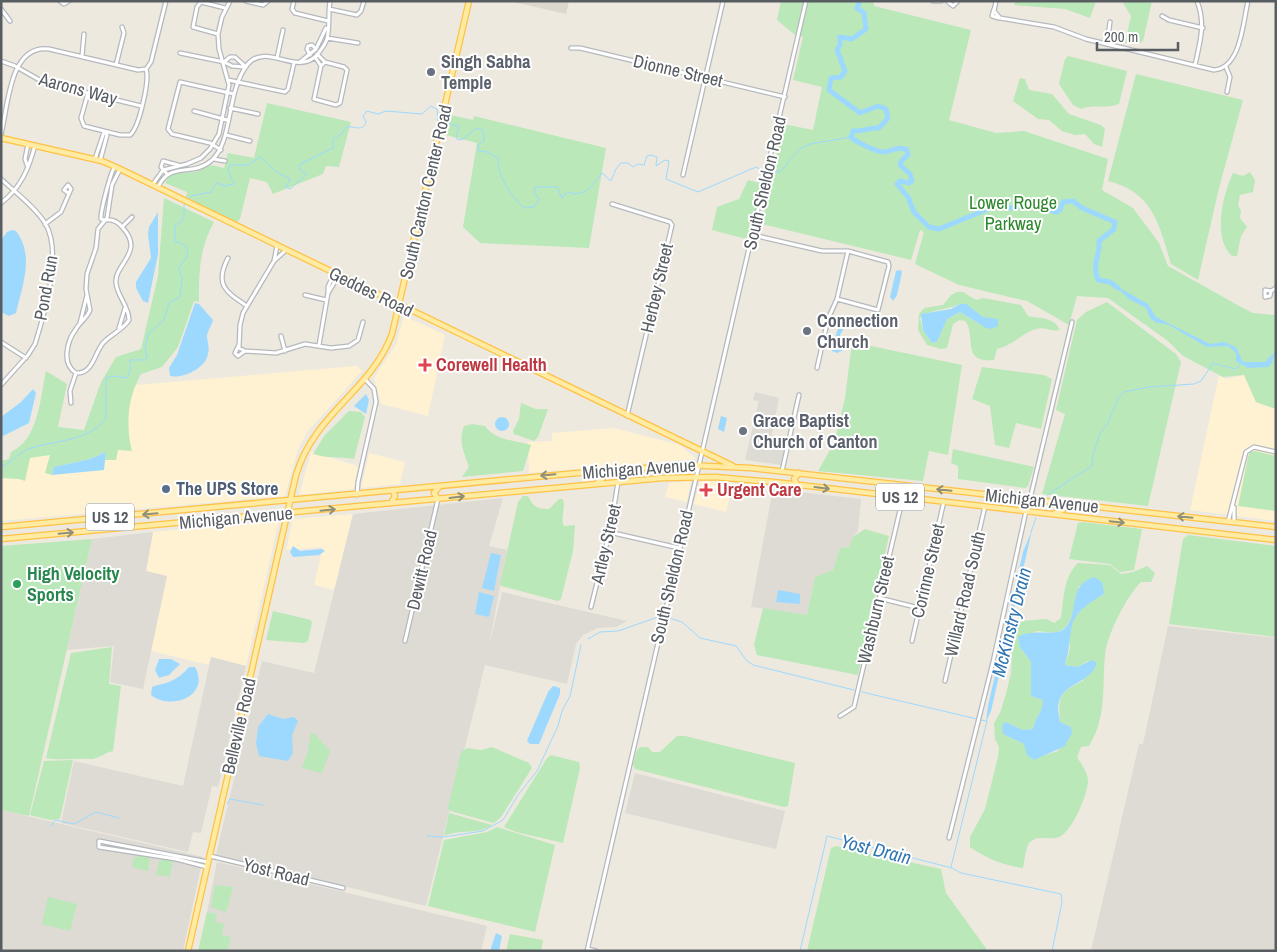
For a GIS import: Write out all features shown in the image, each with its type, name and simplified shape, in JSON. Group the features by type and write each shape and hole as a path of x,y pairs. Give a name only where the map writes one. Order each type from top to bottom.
{"main road":[{"name":"South Canton Center Road","path":"290,501 300,461 310,440 324,421 365,379 387,346 400,305 469,1"},
{"name":"Geddes Road","path":"1,136 98,160 117,168 627,416 734,466"},
{"name":"Michigan Avenue","path":"1,527 188,511 631,468 699,465 734,466 782,471 1276,527"},
{"path":"628,481 624,476 631,468"},
{"path":"596,483 603,478 600,471"},
{"path":"774,482 782,477 782,471"},
{"path":"797,485 794,479 799,473"},
{"name":"Michigan Avenue","path":"1,538 287,514 596,483 696,477 774,482 1276,540"},
{"path":"438,499 434,493 440,486"},
{"path":"923,500 922,492 929,488"},
{"path":"391,504 395,496 393,491"},
{"name":"Belleville Road","path":"188,951 290,501"},
{"path":"1052,514 1062,511 1064,503"},
{"path":"214,520 211,513 216,508"},
{"path":"180,523 188,519 188,511"}],"street":[{"path":"60,1 64,4 69,1"},
{"path":"1,136 17,67 25,55 39,49 82,56 138,70 146,68 152,62 166,1"},
{"path":"152,184 163,170 197,160 213,145 220,134 228,92 228,80 219,48 218,34 230,1"},
{"path":"246,1 263,6 268,1"},
{"path":"294,1 292,8 295,13 328,21"},
{"path":"158,187 167,174 179,170 199,168 214,159 221,150 234,94 246,67 252,61 261,57 277,58 294,63 307,62 325,38 330,1"},
{"path":"329,9 357,15 361,11 364,1"},
{"path":"683,175 723,1"},
{"name":"South Sheldon Road","path":"587,950 806,1"},
{"path":"933,1 941,1"},
{"path":"947,1 953,6 957,5 958,1"},
{"path":"996,1 993,15 1000,18 1054,27 1107,44 1214,70 1226,67 1236,54 1248,1"},
{"path":"1195,65 1203,28 1202,15 1197,1"},
{"path":"218,34 193,27 197,8 201,2 226,8"},
{"path":"1,9 10,22"},
{"path":"1162,16 1177,23 1203,28"},
{"path":"1107,44 1110,22"},
{"path":"116,65 123,38 122,27"},
{"path":"277,58 283,30"},
{"path":"82,56 84,34"},
{"path":"325,38 358,44"},
{"name":"Dionne Street","path":"571,48 580,48 784,97"},
{"path":"180,53 224,62 232,66 246,67"},
{"path":"314,54 325,62 344,66 347,70 340,103 336,106 314,99 321,66 325,62"},
{"path":"314,54 321,66"},
{"path":"224,62 230,57 235,57 246,67"},
{"name":"Aarons Way","path":"1,61 17,67 40,81 142,106"},
{"path":"228,80 285,92 288,90 294,63"},
{"path":"1226,67 1230,77 1227,92"},
{"path":"88,93 81,122 88,128 130,135 136,128 142,106 148,79 146,68"},
{"path":"221,150 213,145 169,132 178,84 184,81 234,94"},
{"path":"230,108 258,114"},
{"path":"194,111 227,120"},
{"path":"98,160 107,135 104,132"},
{"path":"226,135 250,141"},
{"path":"27,166 25,160 28,144"},
{"path":"1,203 15,192 21,184 27,166 31,161 34,145"},
{"path":"214,159 225,161"},
{"path":"167,174 161,165 165,160 178,165"},
{"path":"178,165 179,170"},
{"path":"104,220 101,219 101,213 106,198 108,181 117,168"},
{"path":"80,323 87,294 88,270 96,248 98,228 104,220 117,168"},
{"name":"Pond Run","path":"1,179 45,224 53,244 54,265 36,339 26,358 1,385"},
{"path":"45,224 61,212 68,193"},
{"name":"Herbey Street","path":"612,204 672,223 627,416"},
{"path":"122,227 132,217"},
{"path":"87,294 90,310 72,335 66,360 68,367 76,373 82,373 89,368 103,343 128,320 126,308 116,282 117,273 127,261 130,251 128,237 122,227 113,220 104,220"},
{"path":"753,235 822,251 848,251 888,262 889,266 878,310 837,299"},
{"path":"274,261 277,246"},
{"path":"246,351 239,356 236,355 239,345 241,320 274,261 286,250"},
{"path":"817,368 828,319 837,299 848,251"},
{"path":"228,258 222,277 223,286 230,294 248,306"},
{"path":"319,345 326,300 336,274"},
{"path":"1271,291 1276,288"},
{"path":"305,295 326,300"},
{"path":"239,345 240,350 272,353 285,351 302,344 341,347 356,342 363,322"},
{"path":"1030,499 1072,322"},
{"path":"281,336 285,351"},
{"path":"1,342 26,358"},
{"path":"70,403 70,391 76,373"},
{"path":"357,495 358,482 376,402 374,389 365,379"},
{"path":"782,471 799,395"},
{"path":"1231,522 1247,450 1254,447 1276,452"},
{"name":"Artley Street","path":"591,607 609,532 618,482"},
{"name":"Washburn Street","path":"840,716 854,707 903,497"},
{"name":"Dewitt Road","path":"405,641 438,499"},
{"name":"Corinne Street","path":"912,641 944,501"},
{"name":"Willard Road South","path":"945,681 985,506"},
{"path":"949,838 988,680 1026,511"},
{"path":"609,532 679,548"},
{"path":"879,598 919,608"},
{"path":"99,841 176,854 208,865 99,847 99,841"},
{"path":"131,852 132,847"},
{"path":"157,851 157,856"},
{"path":"176,854 176,859"},
{"name":"Yost Road","path":"210,856 343,888"},
{"path":"587,950 596,951"}],"shaded area":[{"path":"509,1 569,1 566,14"},
{"path":"404,316 445,335 428,416 381,404 374,378 396,344"},
{"path":"357,366 362,371 308,431 298,449 285,496 1,521 1,474 25,455 129,439 128,409 135,385"},
{"path":"1219,375 1226,379 1244,375 1256,402 1273,408 1276,407 1276,521 1190,510"},
{"path":"755,392 779,398 771,439 786,440 781,465 745,460 759,401 753,400"},
{"path":"614,428 680,445 696,459 529,473 528,442 552,441 552,433"},
{"path":"311,452 358,466 354,489 299,495"},
{"path":"369,453 405,462 400,484 361,488"},
{"path":"700,480 733,483 726,512 694,504"},
{"path":"691,481 687,502 665,497 669,483"},
{"path":"773,489 861,499 858,531 849,547 840,549 833,570 815,577 807,615 751,607"},
{"path":"503,498 489,546 507,550 489,646 502,592 627,621 616,627 598,628 583,635 576,644 567,684 485,665 426,906 216,855 262,661 314,673 353,514"},
{"path":"353,514 334,590 314,585 323,547 286,550 293,519"},
{"path":"279,520 246,666 211,657 209,665 151,651 167,577 146,571 153,532"},
{"path":"153,532 146,571 167,576 143,689 110,682 114,646 67,650 92,539"},
{"path":"1168,626 1276,638 1276,951 1091,951 1139,744 1143,744"},
{"path":"211,657 246,666 218,787 212,786 201,833 193,832 188,852 61,823 74,761 183,786"},
{"path":"635,773 785,811 776,849 625,813"},
{"path":"1,810 203,857 183,951 1,951"},
{"path":"217,862 487,926 481,951 227,951 230,937 222,935 215,922 216,914 207,912"}],"green space":[{"name":"Lower Rouge Parkway","path":"781,1 873,1 874,6 971,30 949,120 996,133 1024,131 1108,159 1102,190 1133,208 1159,243 1168,266 1253,313 1276,315 1276,407 1273,408 1256,402 1244,375 1223,377 1183,356 1168,341 1108,298 1077,296 1069,325 1027,301 959,285 915,264 924,232 920,230 911,260 762,224 783,124 813,130 822,87 793,80 803,37 795,35 777,20"},
{"path":"1015,1 1096,1 1090,18 1065,9 1014,5"},
{"path":"1122,1 1152,1 1143,41 1139,44 1125,43 1131,16"},
{"path":"1068,56 1127,71 1119,104 1081,109 1073,105 1059,84 1065,59"},
{"path":"1136,74 1243,100 1219,188 1198,280 1171,264 1158,223 1145,202 1123,186 1108,181"},
{"path":"1020,78 1025,79 1029,90 1052,94 1069,114 1101,125 1105,129 1102,147 1094,144 1085,134 1075,135 1062,131 1049,120 1038,119 1013,101"},
{"path":"267,103 351,122 339,167 326,166 323,174 273,194 267,182 250,178 240,219 236,223 186,197 187,192 165,183 169,176 178,173 196,172 211,165 224,168 228,153 254,158"},
{"path":"446,114 473,120 474,116 606,148 589,248 480,243 463,227 477,143 442,134"},
{"path":"1250,172 1255,180 1253,192 1240,195 1238,205 1241,211 1240,218 1247,227 1241,236 1237,256 1232,256 1222,239 1221,216 1223,204 1233,173 1243,176"},
{"path":"748,180 763,184 750,240 712,230 717,207 739,199"},
{"path":"164,198 214,222 205,242 201,261 199,302 194,301 178,347 162,367 141,374 133,392 128,421 132,451 118,450 116,460 105,460 106,452 90,459 55,467 52,475 45,473 50,455 30,458 25,481 1,478 1,461 9,459 11,452 20,446 33,428 40,405 46,371 67,384 58,427 84,430 101,382 116,357 141,349 158,276"},
{"path":"963,292 976,300 983,298 1021,305 1028,316 1050,320 1060,330 1039,328 1031,331 997,349 994,360 977,358 973,353 970,334 965,321 959,320 953,324 947,348 941,349 927,345 918,330 919,314 924,308 943,305 951,295","holes":["960,304 966,305 983,317 979,324 960,312 947,319 937,342 932,343 923,330 920,318 934,311"]},
{"path":"1107,302 1176,354 1181,362 1148,506 1042,494 1065,414 1056,410 1077,320 1086,312"},
{"path":"852,342 962,365 948,455 929,451 923,481 818,471 834,443 845,398"},
{"path":"982,367 1044,375 1052,379 1041,429 1016,423 1009,448 995,445 990,406 972,399"},
{"path":"521,403 536,409 548,409 538,437 534,441 514,434 513,431 519,419"},
{"path":"349,411 361,412 365,417 354,459 313,454 325,435"},
{"path":"472,424 485,426 494,435 531,445 523,471 462,477 469,467 462,447 462,432 464,426"},
{"path":"953,449 1034,467 1028,486 1025,488 958,479 958,466 951,463"},
{"path":"1255,451 1276,456 1276,511 1238,506 1248,457 1250,452"},
{"path":"523,496 528,496 538,508 545,509 549,509 559,499 563,499 564,526 575,525 573,551 561,599 558,601 501,586 500,584 518,502"},
{"path":"1078,523 1142,529 1134,570 1120,572 1110,564 1069,559"},
{"path":"865,529 889,536 858,675 757,655 754,645 763,608 807,615 815,577 833,570 840,548 849,547 853,537"},
{"path":"1188,535 1276,546 1276,637 1169,624 1183,539"},
{"path":"92,539 29,816 1,810 1,546"},
{"path":"1078,563 1110,565 1121,574 1133,572 1147,566 1155,573 1151,582 1141,582 1129,597 1109,637 1105,655 1103,702 1099,724 1089,746 1081,747 1077,757 1086,771 1088,781 1085,795 1074,821 1064,834 1059,837 1036,838 1030,842 1026,851 1023,868 1016,867 995,861 976,851 970,847 970,837 985,809 998,757 999,747 995,739 994,723 1000,713 1011,673 1013,634 1021,621 1047,619 1054,623 1061,618 1065,589 1073,569","holes":["1079,586 1104,594 1087,604 1074,617 1069,632 1070,648 1065,665 1077,667 1088,661 1083,681 1065,692 1060,701 1060,722 1071,727 1058,751 1041,756 1024,744 1003,734 1006,722 1023,730 1033,729 1044,700 1031,696 1031,662 1020,647 1036,631 1055,633 1067,625 1073,613"]},
{"path":"273,611 311,620 308,641 304,643 266,640"},
{"path":"112,647 109,684 121,686 113,751 91,759 46,758 71,653"},
{"path":"311,733 314,733 330,751 322,773 302,768 308,751"},
{"path":"677,736 685,736 795,763 788,806 784,807 635,769 633,764 637,750 641,747 648,747 652,752 660,752"},
{"path":"492,747 529,763 532,768 501,817 494,823 450,811 448,808 461,752 467,748 481,750"},
{"path":"551,755 579,762 580,768 563,843 516,832 504,827 547,758"},
{"path":"73,760 60,819 50,820 30,815 44,761"},
{"path":"449,813 492,825 481,830 444,836"},
{"path":"497,827 555,845 535,932 428,906 444,840 487,832"},
{"path":"836,846 941,869 946,893 988,951 807,951 831,848"},
{"path":"139,855 150,858 148,871 132,867 134,858"},
{"path":"163,859 173,861 169,879 167,876 156,875 159,862"},
{"path":"215,885 233,887 226,912 211,907"},
{"path":"48,897 77,904 70,931 42,924"},
{"path":"207,912 217,914 215,922 224,924 222,935 231,937 227,951 198,951"},
{"path":"510,934 543,940 541,951 506,951"}],"water":[{"path":"158,212 158,254 148,303 143,301 136,288 136,282 151,258 149,227"},
{"path":"16,231 22,241 26,261 24,282 16,313 9,316 1,312 1,240 7,232"},
{"path":"900,270 902,272 897,295 893,301 890,297 896,271"},
{"path":"1113,284 1148,304 1156,317 1210,344 1224,342 1236,347 1243,362 1265,362 1276,351 1272,363 1268,367 1248,368 1236,361 1236,353 1228,346 1207,347 1169,325 1155,322 1150,318 1146,308 1129,299"},
{"path":"195,303 199,304 213,320 207,335 208,354 199,368 181,376 170,376 169,368 177,355"},
{"path":"960,304 966,304 983,317 998,319 998,326 991,329 986,328 960,312 947,319 937,342 932,343 923,330 921,314 951,309"},
{"path":"843,324 844,328 840,335 843,350 837,353 832,351 832,348 839,325"},
{"path":"33,389 36,393 29,423 1,437 1,417 21,402"},
{"path":"366,394 369,400 366,414 354,406"},
{"path":"721,416 727,418 724,432 718,429"},
{"path":"499,417 505,417 509,424 505,431 499,431 495,427 495,421"},
{"path":"106,452 104,470 52,475 54,467 90,459"},
{"path":"1032,530 991,711 986,722 1023,552"},
{"path":"293,546 300,551 322,549 325,551 319,555 293,557 290,552"},
{"path":"491,553 501,555 494,591 482,588"},
{"path":"1094,577 1102,582 1104,594 1081,610 1075,617 1072,624 1065,665 1077,667 1092,660 1097,663 1089,675 1061,696 1058,709 1060,722 1071,727 1072,733 1065,746 1034,760 1027,755 1024,744 1003,734 1002,725 1006,722 1023,730 1033,729 1043,704 1043,700 1031,696 1031,662 1020,647 1018,637 1024,634 1055,632 1064,629 1069,623 1080,587 1085,581"},
{"path":"778,590 800,594 800,604 776,602"},
{"path":"479,592 494,596 489,617 475,614"},
{"path":"159,659 171,659 180,664 169,675 159,678 155,670"},
{"path":"189,667 195,667 199,677 198,686 187,698 169,701 159,700 151,695 152,687 176,679"},
{"path":"553,686 560,688 560,694 539,744 530,744 527,741 548,692"},
{"path":"268,714 283,719 294,717 298,721 292,735 293,753 288,761 259,756 256,744 258,727"},
{"path":"496,933 502,936 499,951 490,951"}],"waterway":[{"path":"860,1 857,8 864,13 866,29 852,39 840,37 840,45 837,50 845,71 841,77 831,78 829,90 860,113 878,106 886,109 888,118 879,128 853,131 851,137 861,144 880,152 898,148 907,150 908,155 902,160 900,165 910,174 912,181 909,183 900,181 897,184 908,197 914,212 929,227 939,229 998,205 1011,208 1034,205 1056,212 1060,210 1063,202 1073,201 1082,208 1115,222 1114,229 1099,241 1095,268 1098,280 1110,282 1118,288"},
{"path":"1,467 26,450 71,439 90,432 106,419 106,378 113,376 127,378 130,372 130,360 146,360 145,350 148,334 164,320 169,303 180,297 182,278 179,268 188,253 186,246 175,241 175,226 184,219 184,205 191,196 211,192 217,183 225,186 234,184 228,170 230,165 248,165 260,157 278,173 290,179 286,187 290,189 307,174 299,169 300,164 333,148 333,139 347,127 363,127 366,122 363,116 367,111 378,114 386,111 422,114 431,106 437,109 438,122"},
{"path":"444,123 459,126 456,138 458,140 463,139 477,128 483,130 484,141 478,145 479,151 487,152 498,158 500,172 506,185 524,208 534,207 539,199 534,192 535,187 557,187 562,198 567,192 578,193 587,190 602,173 611,181 621,163 628,163 633,167 638,164 644,165 647,156 651,155 657,157 656,166 665,160 669,161 666,179 698,192 756,167 765,172"},
{"path":"770,171 780,172 800,149 810,144 851,137"},
{"name":"McKinstry Drain","path":"1047,495 1092,466 1093,454 1100,434 1108,423 1118,398 1124,392 1149,387 1194,384 1201,381 1213,363 1235,369 1240,365"},
{"name":"McKinstry Drain","path":"1031,532 1036,518"},
{"name":"McKinstry Drain","path":"588,639 600,632 618,631 661,616"},
{"name":"McKinstry Drain","path":"666,617 682,622 700,638 736,646 747,661 753,665 854,690"},
{"name":"McKinstry Drain","path":"427,836 443,837 483,831 503,820 518,795 537,771 558,726 562,711 570,696 581,645"},
{"name":"McKinstry Drain","path":"862,692 977,719"},
{"name":"McKinstry Drain","path":"981,720 986,721"},
{"path":"951,867 987,721"},
{"name":"McKinstry Drain","path":"227,804 230,799 263,805"},
{"name":"McKinstry Drain","path":"51,826 55,820 74,824 96,812 119,818"},
{"name":"Yost Drain","path":"800,951 827,836 952,868 961,873 1061,894 1062,902 1052,951"}],"place":[{"name":"Singh Sabha Temple","path":"431,72"},
{"name":"Connection Church","path":"807,331"},
{"name":"Corewell Health","path":"425,365"},
{"name":"Grace Baptist Church of Canton","path":"743,431"},
{"name":"The UPS Store","path":"166,489"},
{"name":"Urgent Care","path":"706,490"},
{"name":"High Velocity Sports","path":"17,584"}]}
